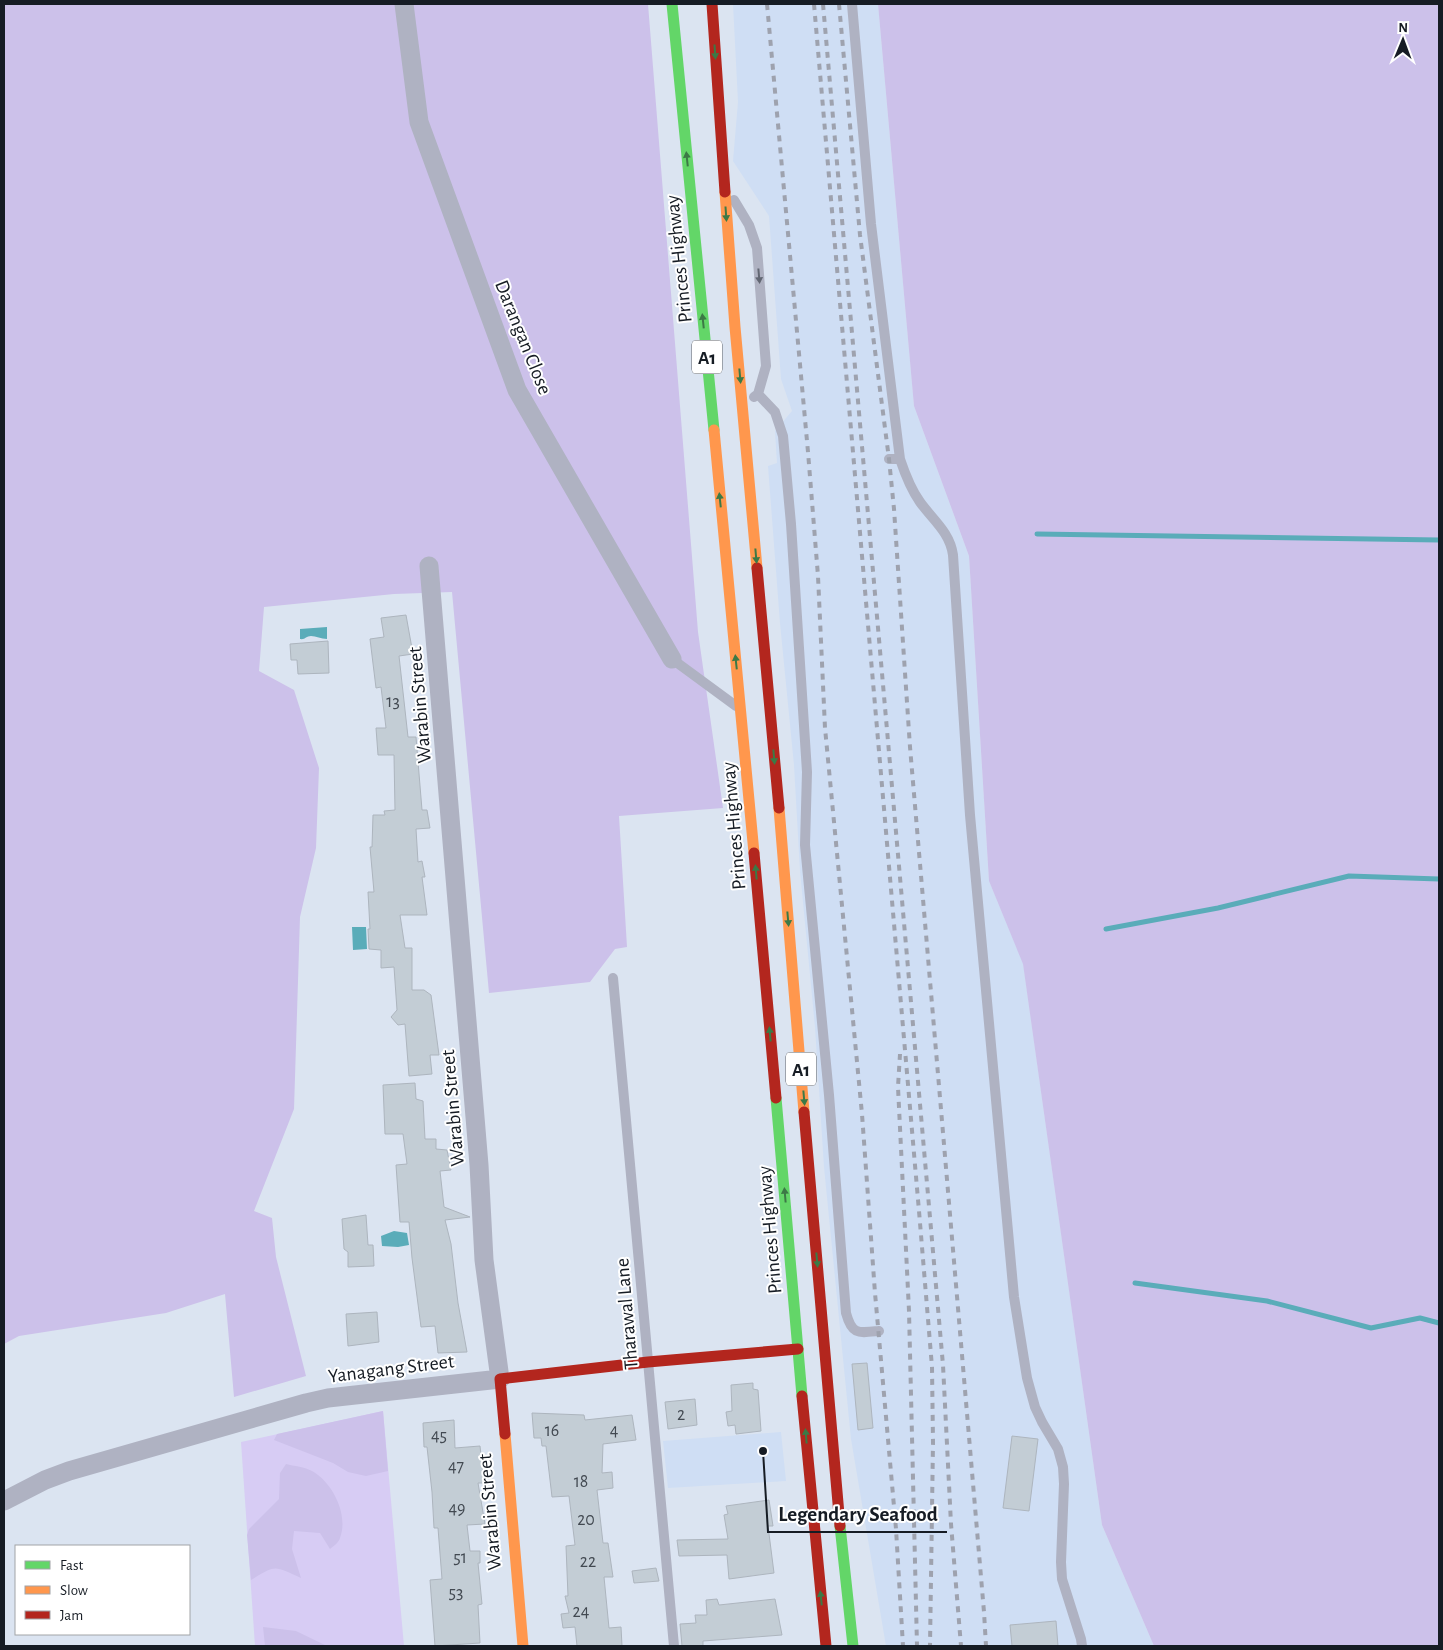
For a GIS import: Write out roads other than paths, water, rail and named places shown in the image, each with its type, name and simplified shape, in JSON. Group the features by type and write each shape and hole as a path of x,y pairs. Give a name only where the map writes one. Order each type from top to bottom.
{"main road":[{"name":"Princes Highway","path":"672,4 715,408 826,1646"},
{"name":"A1","path":"712,4 739,407 774,758 831,1431 853,1646"},
{"name":"Yanagang Street","path":"500,1379 648,1362 798,1349"},
{"name":"Warabin Street","path":"500,1379 523,1646"},
{"path":"831,1431 855,1558"}],"street":[{"name":"Darangan Close","path":"404,4 419,122 517,390 672,659"},
{"name":"Warabin Street","path":"429,566 478,1155 483,1253 500,1379"},
{"name":"Yanagang Street","path":"4,1501 45,1480 69,1471 306,1403 351,1394 500,1379"}],"lane":[{"path":"852,4 871,224 900,459 906,478 920,502 941,527 952,548 970,816 1014,1297 1027,1378 1035,1407 1058,1450 1063,1467 1062,1579 1082,1646"},
{"path":"724,183 749,224 757,248 766,366 758,394 739,407"},
{"path":"758,394 775,412 784,436 807,772 805,845 829,1095 846,1313 849,1326 857,1332 879,1331"},
{"path":"889,459 900,459"},
{"path":"672,659 741,710"},
{"name":"Tharawal Lane","path":"613,978 674,1646"}],"water":[{"path":"327,627 327,639 311,636 300,639 300,629"},
{"path":"352,927 366,927 367,949 353,950"},
{"path":"394,1231 407,1233 409,1245 398,1247 382,1246 381,1236"}],"waterway":[{"path":"1037,534 1439,540"},
{"path":"1106,929 1218,908 1349,876 1439,879"},
{"path":"1135,1283 1267,1301 1371,1328 1420,1318 1439,1323"}],"railway":[{"path":"767,4 808,452 818,576 825,728 862,1114 875,1293 896,1529 903,1646"},
{"path":"814,4 932,1367 933,1442 930,1646"},
{"path":"823,4 943,1365 951,1524 961,1646"},
{"path":"839,4 860,235 894,509 910,747 986,1646"},
{"path":"900,1054 898,1087 909,1311 917,1646"}],"place":[{"name":"Legendary Seafood","path":"763,1451"}]}
